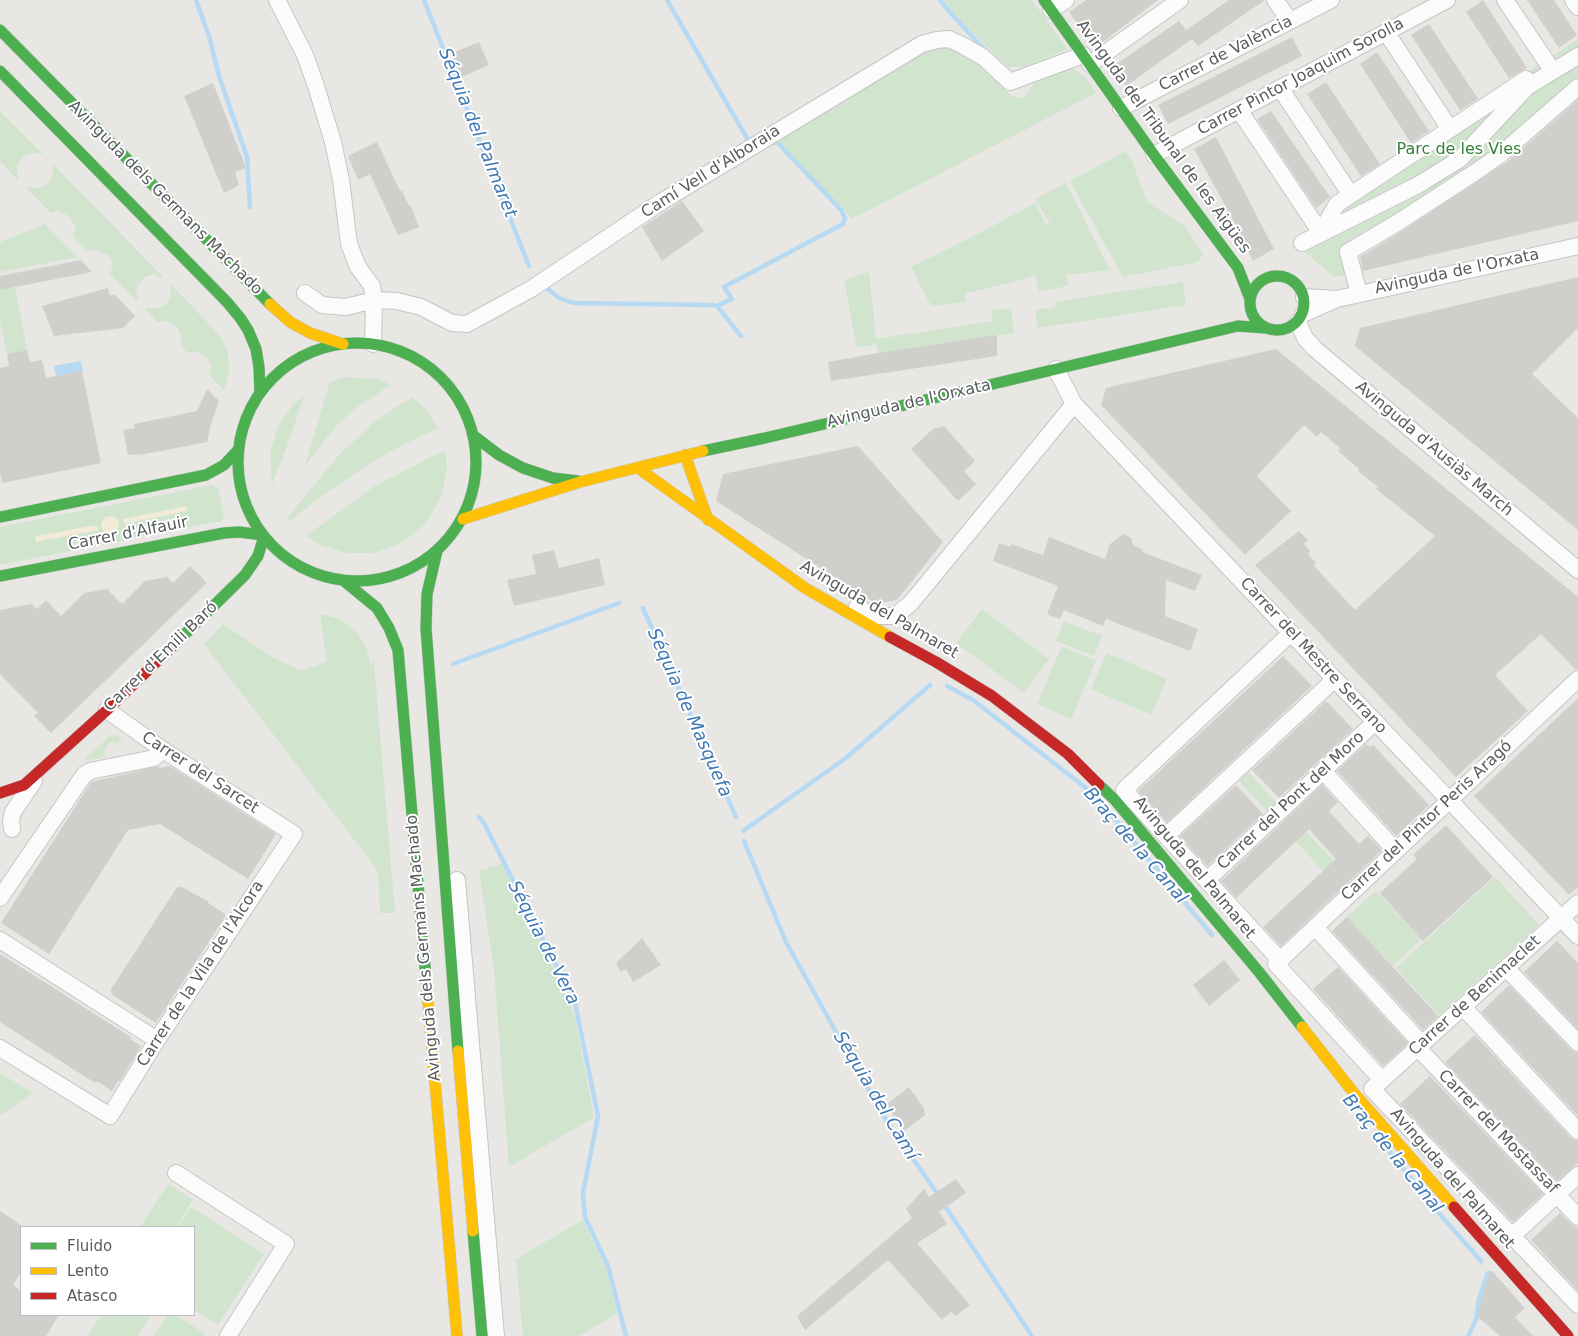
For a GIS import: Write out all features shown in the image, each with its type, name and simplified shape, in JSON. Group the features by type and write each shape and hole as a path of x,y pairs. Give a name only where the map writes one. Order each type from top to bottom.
{"main road":[{"name":"Avinguda del Tribunal de les Aigües","path":"1048,5 1154,155 1238,268 1250,304"},
{"name":"Avinguda dels Germans Machado","path":"0,30 279,314 310,334 344,344"},
{"path":"0,71 227,302 241,319 248,330 256,350 260,393"},
{"name":"Avinguda del Tribunal de les Aigües","path":"1238,268 1268,278"},
{"path":"1238,326 1250,304 1256,286 1268,278 1286,277 1294,281 1304,297 1305,306 1300,318 1291,327 1273,331 1258,323 1253,316 1250,304"},
{"name":"Avinguda de l'Orxata","path":"463,519 580,482 684,455 765,438 1238,326 1265,328"},
{"path":"344,344 373,344 399,351 420,362 439,376 454,393 466,414 474,436 476,478 469,506 463,519 437,551 421,563 397,575 384,579 344,581 304,569 286,558 263,536 252,518 242,493 238,467 239,449 246,420 260,393 288,365 324,348 344,344"},
{"name":"Avinguda de l'Orxata","path":"474,436 499,455 532,472 553,478 580,482"},
{"path":"0,517 199,477 220,468 239,449"},
{"path":"684,455 708,520"},
{"name":"Avinguda del Palmaret","path":"638,468 805,588 992,696 1068,754 1114,799 1260,972 1353,1092 1568,1336"},
{"name":"Carrer d'Alfauir","path":"0,576 224,533 239,532 263,536"},
{"name":"Carrer d'Emili Baró","path":"0,793 18,788 107,710 245,574 258,556 263,536"},
{"name":"Avinguda dels Germans Machado","path":"437,551 427,594 426,628 453,998 482,1336"},
{"name":"Avinguda dels Germans Machado","path":"344,581 377,608 389,628 398,650 457,1336"}],"street":[{"path":"277,0 298,40 316,86 333,142 341,180 349,244 358,267 372,286 374,300 373,344"},
{"path":"1048,5 1066,0"},
{"path":"1086,59 1180,0"},
{"path":"1275,0 1290,21"},
{"name":"Carrer de València","path":"1122,108 1331,0"},
{"name":"Carrer Pintor Joaquim Sorolla","path":"1154,155 1447,0"},
{"path":"1505,0 1548,64"},
{"path":"1573,0 1578,7"},
{"path":"1386,32 1450,129"},
{"name":"Camí Vell d'Alboraia","path":"374,300 397,301 421,307 452,323 467,324 530,289 661,202 922,44 949,39 983,57 1010,82 1086,59"},
{"path":"1320,233 1337,204 1578,44"},
{"path":"1302,243 1418,185 1460,160 1527,87 1578,56"},
{"path":"1359,294 1348,252 1397,223 1494,160 1578,87"},
{"path":"1280,88 1351,195"},
{"path":"1239,110 1320,233"},
{"name":"Avinguda de l'Orxata","path":"1300,318 1337,299 1578,246"},
{"path":"305,293 322,304 346,307 374,300"},
{"name":"Avinguda de l'Orxata","path":"1304,297 1337,299"},
{"name":"Avinguda d'Ausiàs March","path":"1300,318 1305,338 1315,349 1578,570"},
{"name":"Carrer del Mestre Serrano","path":"1056,369 1074,404 1578,936"},
{"path":"805,588 842,599 874,616 895,616 911,603 1074,404"},
{"path":"1291,633 1124,790 1207,880 1278,962 1377,1085 1512,1236 1578,1304"},
{"name":"Avinguda dels Germans Machado","path":"428,658 444,723 496,1336"},
{"path":"1166,836 1335,679"},
{"name":"Carrer del Pintor Peris Aragó","path":"1278,962 1578,679"},
{"name":"Carrer del Sarcet","path":"107,710 163,750 294,834"},
{"name":"Carrer del Pont del Moro","path":"1207,880 1375,722"},
{"path":"0,898 84,775 90,771 154,758 163,750"},
{"name":"Carrer d'Emili Baró","path":"6,826 11,821 13,812 44,767"},
{"path":"1323,771 1396,851"},
{"path":"6,826 34,847"},
{"name":"Carrer de la Vila de l'Alcora","path":"0,1048 110,1116 157,1040 294,834"},
{"name":"Carrer de Benimaclet","path":"1377,1085 1578,903"},
{"name":"Carrer del Mostassaf","path":"1315,927 1420,1046 1578,1217"},
{"path":"0,940 157,1040"},
{"path":"1506,968 1578,1043"},
{"path":"1463,1008 1578,1132"},
{"path":"176,1173 286,1244 228,1336"},
{"path":"1512,1236 1578,1174"}],"green space":[{"path":"944,0 1032,0 1067,49 1024,67 1008,67 961,21"},
{"name":"Parc de les Vies","path":"1578,39 1578,86 1474,173 1344,248 1349,275 1334,277 1306,253 1298,237 1317,227 1432,135"},
{"path":"945,45 967,55 1013,97 1024,98 1035,82 1072,67 1087,79 1096,93 852,219 778,141 918,54"},
{"path":"0,111 43,154 32,153 22,157 17,167 17,179 0,161"},
{"path":"1126,151 1132,161 1147,202 1185,226 1203,254 1198,262 1123,277 1070,181"},
{"path":"52,163 162,276 161,278 155,274 144,277 137,287 138,299 136,300 110,274 113,264 109,256 100,251 88,251 73,236 76,228 70,217 59,211 51,213 27,188 39,188 49,183 53,173"},
{"path":"1066,183 1110,270 1067,275 1068,286 1039,291 1035,275 965,293 966,302 931,306 911,267 1035,203 1046,224 1050,223 1035,199"},
{"path":"45,224 78,257 0,272 0,242"},
{"path":"869,272 876,339 993,321 991,310 1011,308 1014,333 878,353 876,344 857,348 844,280"},
{"path":"1183,282 1186,305 1038,328 1035,310 1055,307 1055,302"},
{"path":"170,284 223,341 229,362 229,373 224,390 209,375 212,365 207,358 199,352 187,352 180,345 182,337 176,326 165,320 157,322 145,309 157,309 167,304 171,294"},
{"path":"15,287 27,350 7,354 0,321 0,290"},
{"path":"346,377 377,379 391,385 357,407 338,424 305,465 330,382"},
{"path":"304,396 272,484 270,453 278,426 294,403"},
{"path":"413,397 428,411 438,428 400,446 369,464 290,521 288,517 338,456 373,423"},
{"path":"445,450 447,468 441,498 425,524 401,543 374,553 347,553 320,545 306,536 373,487"},
{"path":"212,485 218,489 224,516 221,521 0,565 0,527"},
{"path":"982,609 1049,659 1024,693 956,643"},
{"path":"320,614 340,619 355,630 366,646 370,663 374,663 395,913 380,913 378,872 375,867 204,644 223,624 272,657 301,671 327,662"},
{"path":"1064,621 1102,636 1094,656 1056,641"},
{"path":"1062,646 1096,661 1071,719 1037,704"},
{"path":"1107,653 1167,679 1151,715 1091,689"},
{"path":"111,735 116,735 122,739 118,743 112,742 108,744 105,748 105,757 85,759"},
{"path":"1248,772 1278,804 1269,813 1239,781"},
{"path":"1290,815 1350,878 1339,887 1280,825"},
{"path":"502,864 567,997 575,1018 594,1117 509,1167 494,970 479,870"},
{"path":"1495,877 1539,925 1439,1015 1396,968"},
{"path":"1376,891 1421,939 1393,966 1347,917"},
{"path":"0,1073 33,1093 0,1116"},
{"path":"168,1184 193,1199 177,1226 141,1226"},
{"path":"191,1207 264,1254 218,1325 195,1310 195,1226 178,1226"},
{"path":"583,1220 606,1268 617,1314 579,1336 523,1336 516,1259"},
{"path":"100,1316 150,1316 138,1336 88,1336"},
{"path":"167,1316 178,1316 205,1334 204,1336 154,1336"}],"sand":[{"path":"186,506 187,511 124,524 123,519"},
{"path":"110,516 116,519 119,525 116,531 110,534 104,531 101,525 104,519"},
{"path":"97,525 98,530 36,542 35,536"}],"water":[{"path":"81,361 83,372 56,376 54,366"}],"building":[{"path":"1086,0 1158,0 1095,48 1069,12"},
{"path":"1229,0 1265,0 1198,46 1192,39 1126,86 1112,67 1179,21 1186,30"},
{"path":"1483,0 1527,68 1509,78 1466,12"},
{"path":"1527,0 1554,0 1577,35 1559,48"},
{"path":"1429,24 1478,99 1460,110 1411,35"},
{"path":"1292,37 1302,56 1168,124 1158,105"},
{"path":"479,42 489,65 462,77 452,53"},
{"path":"1377,52 1429,131 1411,143 1360,64"},
{"path":"1326,82 1380,164 1361,176 1307,94"},
{"path":"213,83 246,168 235,172 239,185 224,193 184,96"},
{"path":"1578,100 1578,221 1363,271 1360,257 1506,163"},
{"path":"1271,111 1330,197 1316,208 1257,119"},
{"path":"1216,137 1274,249 1253,261 1230,214 1194,149"},
{"path":"377,142 400,191 402,191 409,206 411,206 419,227 398,235 370,174 358,180 348,156"},
{"path":"682,201 704,231 662,261 642,227"},
{"path":"81,260 92,272 0,290 0,276"},
{"path":"1578,277 1578,328 1532,374 1578,418 1578,530 1355,346 1360,328"},
{"path":"108,288 110,296 114,294 135,316 123,328 54,336 42,306"},
{"path":"997,335 997,356 831,381 828,362"},
{"path":"1276,349 1578,597 1578,669 1575,669 1541,634 1495,675 1528,711 1456,777 1255,565 1299,531 1308,540 1304,544 1310,551 1308,554 1316,563 1314,566 1355,610 1435,536 1376,489 1378,487 1338,451 1340,448 1321,432 1317,437 1304,425 1257,476 1291,511 1245,555 1101,405 1106,388"},
{"path":"27,350 30,362 42,360 46,378 82,371 101,463 2,483 0,473 0,368 9,366 7,354"},
{"path":"207,389 219,401 207,442 140,455 128,455 123,430 135,428 134,424 197,411"},
{"path":"944,426 975,461 964,471 976,484 958,501 911,449 933,429"},
{"path":"858,446 943,542 897,600 877,604 716,501 723,474"},
{"path":"1123,534 1131,538 1133,545 1143,550 1142,552 1202,575 1195,591 1166,580 1165,616 1198,629 1190,651 1106,619 1103,626 1064,610 1060,619 1047,614 1058,586 993,561 999,543 1010,547 1011,544 1043,555 1049,537 1105,559 1110,544"},
{"path":"554,550 559,568 599,558 605,585 514,606 507,580 536,574 532,555"},
{"path":"190,566 207,583 51,733 34,716 38,713 0,674 0,610 32,604 37,609 46,600 61,616 84,593 107,589 122,604 145,581 167,577 173,583"},
{"path":"1283,656 1312,686 1167,822 1138,791"},
{"path":"1578,698 1578,887 1569,895 1474,796"},
{"path":"1326,701 1353,729 1279,798 1252,770"},
{"path":"1366,744 1370,747 1373,745 1429,805 1396,836 1337,771"},
{"path":"159,766 159,768 170,766 276,834 248,879 160,824 128,830 49,954 1,923 91,782"},
{"path":"1236,785 1263,814 1207,866 1180,836"},
{"path":"1322,785 1338,802 1329,811 1359,844 1368,836 1382,850 1281,946 1263,927 1336,859 1309,829 1236,898 1221,881"},
{"path":"1446,825 1493,877 1423,941 1380,893 1417,859 1413,855"},
{"path":"180,886 209,902 225,914 225,917 156,1023 111,994 110,991 177,887 179,888"},
{"path":"1347,917 1438,1016 1423,1030 1332,931"},
{"path":"642,938 661,965 633,982 626,969 621,972 616,963"},
{"path":"1557,941 1578,963 1578,1029 1524,972"},
{"path":"0,954 131,1037 130,1039 141,1046 112,1091 97,1081 96,1083 87,1078 0,1022"},
{"path":"1224,960 1240,980 1209,1006 1193,985"},
{"path":"1338,967 1408,1043 1383,1066 1313,989"},
{"path":"1509,985 1571,1050 1578,1053 1578,1116 1481,1012"},
{"path":"1475,1035 1571,1138 1578,1141 1578,1163 1557,1181 1445,1062"},
{"path":"1430,1076 1543,1194 1513,1222 1400,1104"},
{"path":"909,1087 924,1108 925,1115 903,1132 887,1104"},
{"path":"956,1179 966,1193 939,1212 947,1224 917,1243 970,1305 956,1316 951,1312 942,1320 888,1260 805,1330 797,1316 912,1218 906,1209 924,1189 929,1197"},
{"path":"0,1211 21,1225 20,1274 13,1285 20,1290 20,1316 58,1316 46,1336 0,1336"},
{"path":"1560,1213 1578,1228 1578,1291 1531,1240"},
{"path":"1490,1271 1525,1308 1515,1317 1533,1336 1500,1336 1478,1317 1480,1303"}],"waterway":[{"name":"Séquia de Masquefa","path":"196,0 209,36 219,76 247,157 250,207"},
{"name":"Séquia del Palmaret","path":"424,0 529,266"},
{"path":"667,0 748,140"},
{"path":"940,0 988,53"},
{"path":"717,306 732,299 724,287 843,224 845,218 841,210 777,142 773,143"},
{"name":"Séquia del Palmaret","path":"548,289 559,298 573,303 717,306 741,336"},
{"name":"Séquia de Masquefa","path":"453,664 619,603"},
{"name":"Séquia de Masquefa","path":"643,608 736,817"},
{"name":"Braç de la Canal","path":"743,831 846,758 930,685"},
{"name":"Braç de la Canal","path":"947,686 973,700 1091,792"},
{"name":"Braç de la Canal","path":"1098,799 1212,935"},
{"name":"Séquia de Vera","path":"479,817 484,823 575,1003 598,1116 583,1193 585,1217 608,1266 626,1336"},
{"name":"Séquia del Camí","path":"744,841 786,942 888,1123 939,1196"},
{"name":"Braç de la Canal","path":"1382,1142 1437,1211 1481,1261"},
{"name":"Séquia del Camí","path":"943,1203 1032,1336"},
{"name":"Braç de la Canal","path":"1468,1336 1476,1320 1479,1299 1488,1273"}],"traffic: fast":[{"path":"1044,0 1154,155 1238,268 1250,299"},
{"path":"0,30 270,304"},
{"path":"0,71 227,302 241,319 256,349 260,393"},
{"path":"1272,276 1282,276 1292,280 1300,288 1304,303 1300,318 1292,326 1282,330 1272,330 1262,326 1254,318 1250,308 1250,298 1254,288 1262,280 1272,276"},
{"path":"703,451 1238,326 1265,328"},
{"path":"357,343 380,345 402,352 423,363 441,378 456,396 467,417 474,439 476,462 474,485 467,507 456,528 441,546 423,561 402,572 380,579 357,581 334,579 312,572 291,561 273,546 258,528 247,507 240,485 238,462 240,439 247,417 258,396 273,378 291,363 312,352 334,345 357,343"},
{"path":"474,436 499,455 523,468 553,478 578,481"},
{"path":"0,517 206,475 224,465 239,449"},
{"path":"0,576 224,533 239,532 263,535"},
{"path":"180,639 245,575 258,556 264,536"},
{"path":"437,551 427,594 426,628 458,1051"},
{"path":"344,581 377,608 389,628 398,650 427,990"},
{"path":"1099,785 1114,799 1259,972 1302,1027"},
{"path":"473,1231 482,1336"}],"traffic: slow":[{"path":"270,304 290,322 310,333 343,344"},
{"path":"463,519 580,482 703,451"},
{"path":"685,455 708,520"},
{"path":"638,468 805,588 890,637"},
{"path":"427,990 457,1336"},
{"path":"1302,1027 1353,1092 1454,1207"},
{"path":"458,1051 473,1231"}],"traffic: jam":[{"path":"890,637 992,696 1068,754 1099,785"},
{"path":"0,793 24,785 107,710 180,639"},
{"path":"1454,1207 1568,1336"}]}
